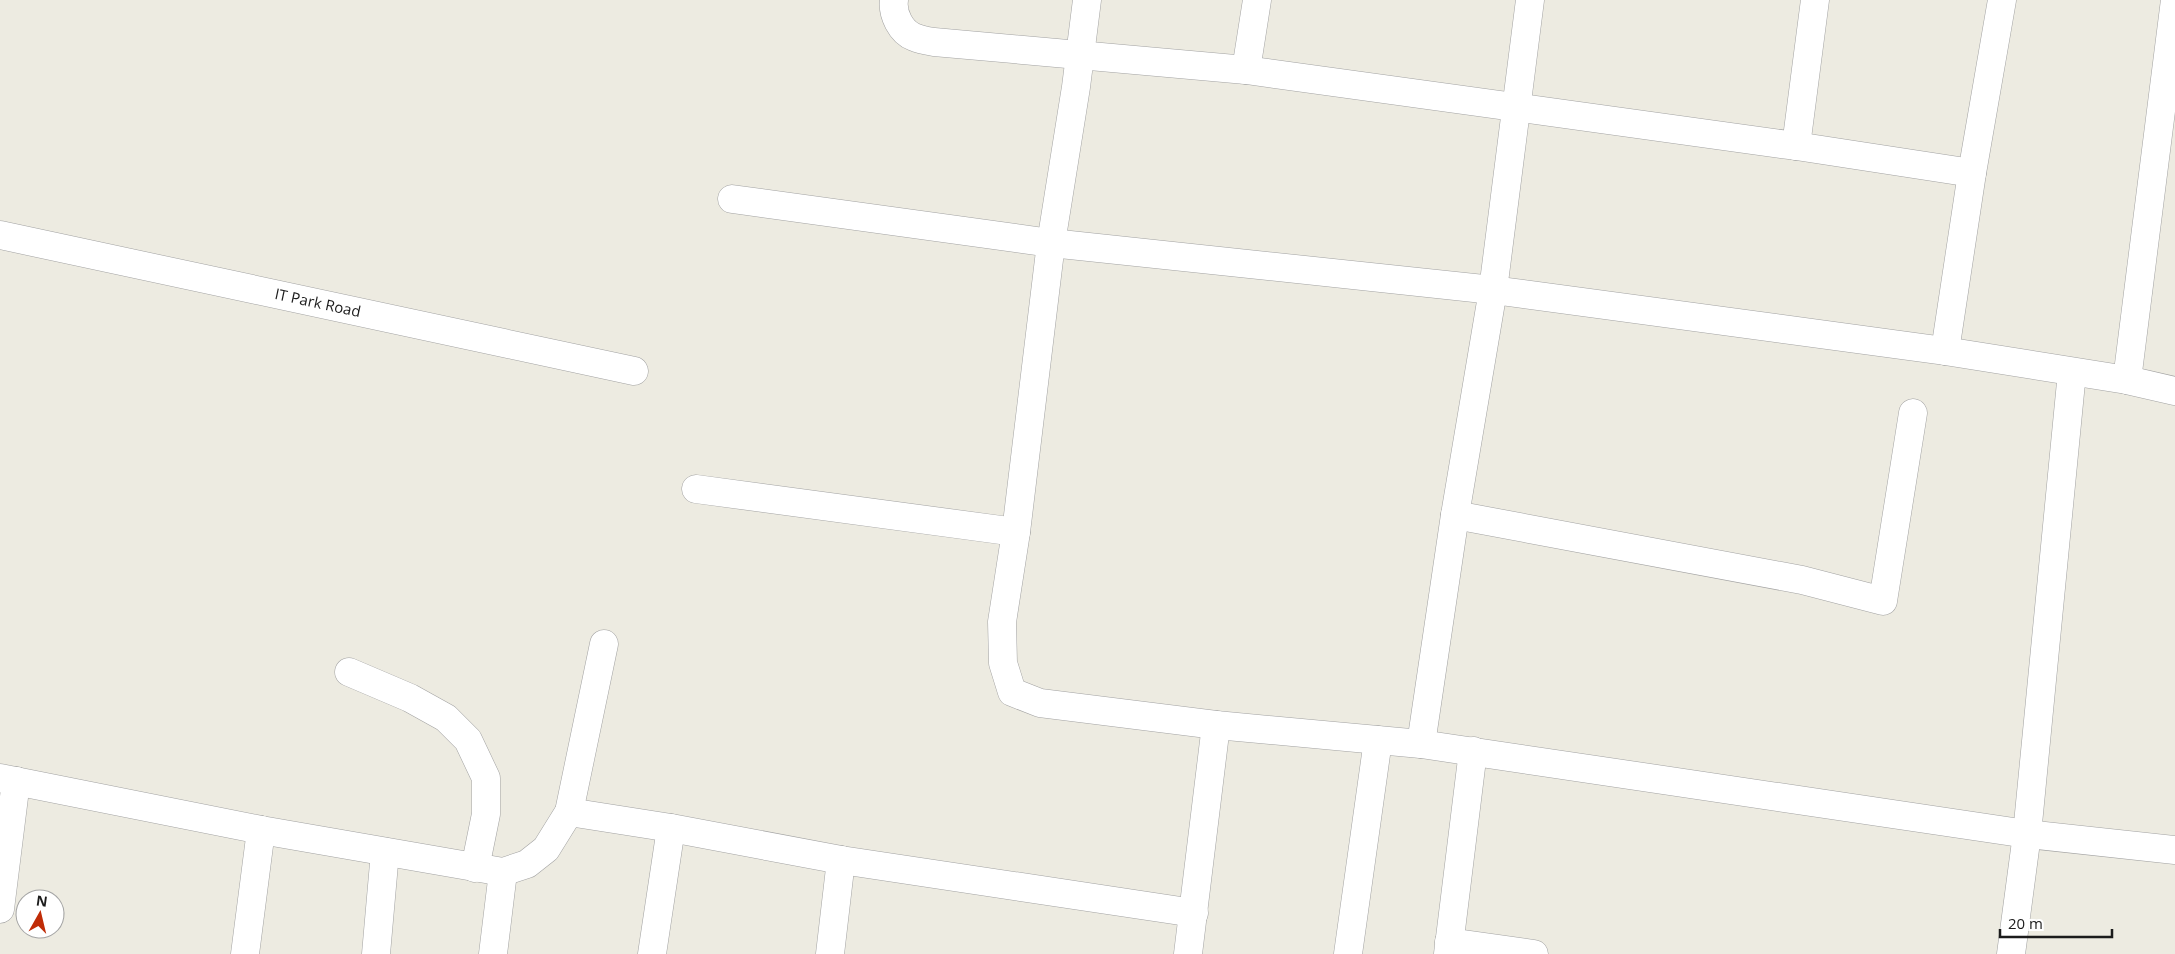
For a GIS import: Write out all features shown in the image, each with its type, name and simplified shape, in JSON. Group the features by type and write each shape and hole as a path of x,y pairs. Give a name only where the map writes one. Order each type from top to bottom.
{"street":[{"path":"894,0 893,7 899,23 913,37 934,42 1246,70 1796,146 1972,173"},
{"path":"1087,0 1051,244 1016,532 1002,622 1003,663 1012,692 1040,703 1216,725 1421,744 2027,834 2175,850"},
{"path":"1246,70 1257,0"},
{"path":"1421,744 1455,515 1493,290 1530,0"},
{"path":"1796,146 1815,0"},
{"path":"1945,351 1972,173 2002,0"},
{"path":"2127,380 2175,0"},
{"path":"732,198 1051,244 1493,290 1945,351 2127,380 2175,391"},
{"name":"IT Park Road","path":"0,235 634,371"},
{"path":"2011,954 2027,834 2072,372"},
{"path":"1455,515 1802,580 1883,601 1913,412"},
{"path":"696,489 1016,532"},
{"path":"1,893 8,779 261,830 475,868 503,872 527,864 546,849 569,812 604,644"},
{"path":"349,672 410,698 446,718 468,740 486,778 486,814 475,868"},
{"path":"1188,954 1216,725"},
{"path":"1348,954 1378,740"},
{"path":"1473,751 1448,948 1534,954"},
{"path":"569,812 671,828 841,860 1194,913"},
{"path":"652,954 671,828"},
{"path":"245,954 261,830"},
{"path":"376,954 385,852"},
{"path":"830,954 841,860"},
{"path":"493,954 503,872"}]}
